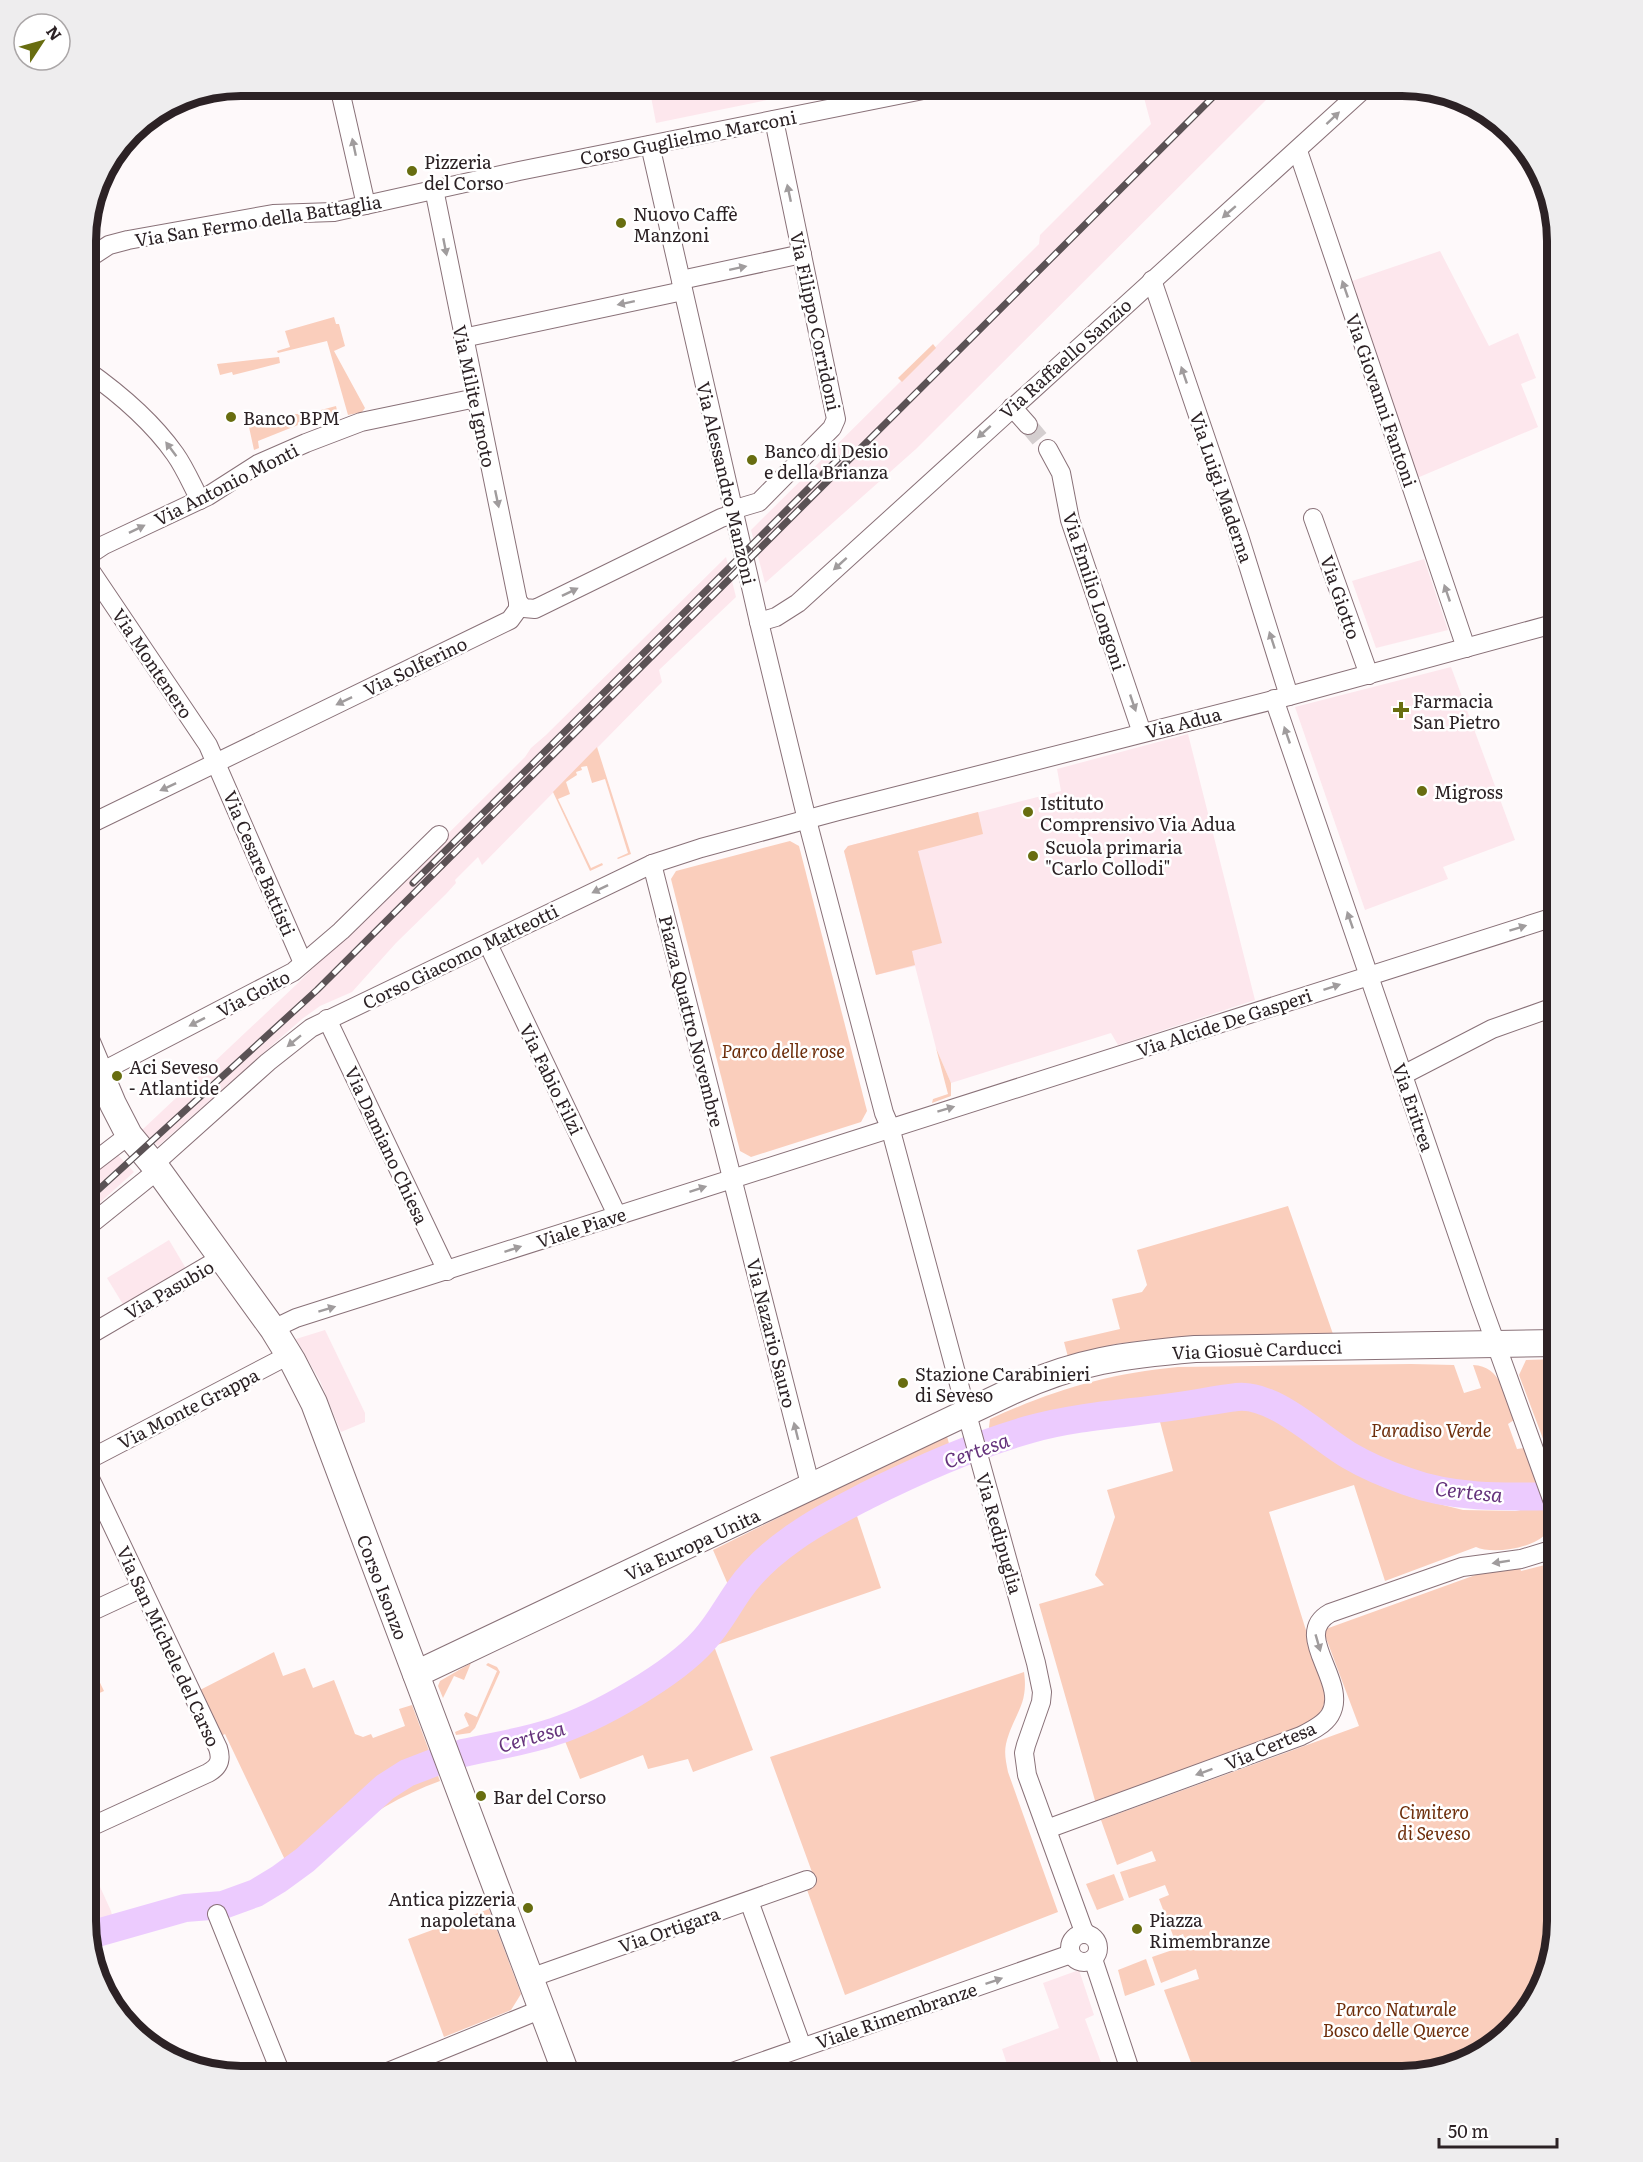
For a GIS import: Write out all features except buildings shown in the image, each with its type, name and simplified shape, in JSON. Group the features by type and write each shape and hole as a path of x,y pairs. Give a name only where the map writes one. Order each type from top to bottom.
{"street":[{"path":"341,96 366,205"},
{"name":"Corso Guglielmo Marconi","path":"434,189 774,120 853,96"},
{"name":"Via Raffaello Sanzio","path":"759,622 776,617 798,603 1011,407 1298,151 1356,96"},
{"name":"Via Filippo Corridoni","path":"733,512 759,502 836,422 774,120"},
{"name":"Via Alessandro Manzoni","path":"650,145 733,512 807,820"},
{"name":"Via Giovanni Fantoni","path":"1298,151 1466,648"},
{"name":"Via San Fermo della Battaglia","path":"96,253 109,245 128,240 273,214 326,213 434,189"},
{"name":"Via Milite Ignoto","path":"434,189 518,602"},
{"path":"463,338 802,254"},
{"name":"Via Luigi Maderna","path":"1152,280 1239,536 1282,697"},
{"path":"96,377 118,393 145,419 175,455 200,500"},
{"name":"Via Antonio Monti","path":"96,555 104,545 200,500 264,461 349,426 476,398"},
{"path":"1011,407 1028,425"},
{"name":"Via Emilio Longoni","path":"1048,449 1061,473 1070,520 1142,733"},
{"path":"518,602 524,608 535,609 733,512"},
{"name":"Via Giotto","path":"1313,518 1368,675"},
{"name":"Via Montenero","path":"96,579 196,726 217,764"},
{"name":"Via Solferino","path":"96,821 510,620 518,609 518,602"},
{"name":"Via Adua","path":"807,820 1368,675 1547,626"},
{"name":"Via Eritrea","path":"1282,697 1369,975 1547,1483"},
{"name":"Via Cesare Battisti","path":"217,764 303,963"},
{"path":"807,820 884,1113 890,1127"},
{"name":"Corso Giacomo Matteotti","path":"96,1219 296,1039 327,1019 652,864 701,848 807,820"},
{"name":"Via Goito","path":"99,1073 293,972 341,931 439,835"},
{"name":"Piazza Quattro Novembre","path":"652,864 733,1178"},
{"name":"Via Alcide De Gasperi","path":"890,1127 1547,919"},
{"name":"Via Fabio Filzi","path":"488,944 617,1215"},
{"path":"1403,1075 1492,1029 1547,1010"},
{"name":"Via Damiano Chiesa","path":"327,1019 447,1271"},
{"name":"Corso Isonzo","path":"96,1065 129,1135 156,1167 273,1329 290,1355 316,1408 563,2066"},
{"name":"Viale Piave","path":"273,1329 296,1318 890,1127"},
{"name":"Via Redipuglia","path":"890,1127 1039,1676 1041,1702 1024,1754 1027,1775 1083,1929 1098,1944 1098,1952 1093,1959 1129,2066"},
{"path":"96,1160 129,1135"},
{"name":"Via Nazario Sauro","path":"733,1178 811,1488"},
{"name":"Via Pasubio","path":"96,1331 221,1258"},
{"name":"Via Giosuè Carducci","path":"967,1413 1060,1371 1103,1359 1141,1354 1195,1349 1547,1343"},
{"name":"Via Monte Grappa","path":"96,1456 290,1355"},
{"name":"Via Europa Unita","path":"416,1674 967,1413"},
{"name":"Via San Michele del Carso","path":"96,1491 218,1748 220,1757 218,1765 208,1773 96,1824"},
{"name":"Via Certesa","path":"1047,1829 1301,1736 1320,1725 1331,1714 1335,1697 1315,1632 1319,1621 1329,1613 1462,1567 1521,1559 1547,1551"},
{"path":"96,1609 142,1588"},
{"name":"Via Ortigara","path":"530,1978 807,1880"},
{"path":"749,1901 802,2047"},
{"path":"217,1914 278,2066"},
{"path":"1086,1934 1074,1938 1070,1946 1071,1954 1081,1962 1093,1959"},
{"name":"Viale Rimembranze","path":"749,2066 1071,1954"},
{"path":"402,2066 542,2009"}],"shaded area":[{"path":"651,96 787,96 656,123"},
{"path":"1144,96 1269,97 916,449 765,583 751,530 1039,244 1040,235 1151,124"},
{"path":"1440,251 1489,346 1518,333 1536,378 1521,384 1538,427 1417,478 1352,288 1354,287 1352,281"},
{"path":"726,557 736,597 659,670 662,682 482,865 478,857 455,880 456,883 446,894 396,943 352,992 320,1006 302,1019 158,1146 142,1130 297,984 525,757 531,748"},
{"path":"1424,559 1448,630 1376,648 1352,581"},
{"path":"1451,667 1515,840 1443,867 1448,879 1365,910 1295,707"},
{"path":"1188,734 1255,1000 1118,1045 1111,1033 951,1083 936,1048 915,966 876,975 844,851 848,846 1061,791 1057,769"},
{"path":"116,1153 134,1172 96,1206 96,1171"},
{"path":"169,1240 188,1272 124,1306 107,1278"},
{"path":"325,1330 365,1413 365,1422 341,1432 320,1381 296,1339"},
{"path":"96,1878 111,1911 113,1920 96,1923"},
{"path":"1079,1970 1094,2015 1085,2019 1102,2066 1008,2066 1002,2049 1059,2028 1043,1983"}],"green space":[{"path":"334,317 336,324 339,324 345,346 334,351 365,408 362,412 348,415 327,341 278,353 277,351 290,347 285,331"},
{"path":"933,344 936,348 902,382 898,378"},
{"path":"279,357 280,363 233,375 232,372 220,375 217,364"},
{"path":"336,406 339,419 327,424 323,415 258,441 259,448 254,450 249,427 295,414 306,414"},
{"path":"597,747 631,854 617,858 628,853 605,779 592,783 587,766 581,767 582,770 576,772 577,775 566,782 570,794 558,799 591,868 602,863 603,865 590,871 553,792"},
{"path":"978,812 983,834 918,851 942,943 912,951 915,965 876,975 844,851 848,846"},
{"name":"Parco delle rose","path":"790,841 799,846 867,1111 861,1122 751,1157 740,1151 671,879 676,871"},
{"path":"936,1048 951,1083 951,1096 932,1103 933,1099 948,1094"},
{"path":"1288,1206 1333,1334 1157,1339 1116,1344 1068,1357 1064,1342 1120,1329 1112,1299 1142,1292 1147,1285 1137,1250"},
{"path":"1547,1359 1547,1449 1519,1375 1526,1360"},
{"name":"Paradiso Verde","path":"1454,1365 1464,1393 1481,1388 1473,1365 1490,1371 1505,1393 1514,1420 1508,1424 1517,1449 1524,1448 1537,1486 1466,1484 1414,1474 1354,1446 1293,1406 1264,1393 1248,1390 1230,1389 1112,1407 1088,1408 1043,1418 992,1437 989,1427 990,1419 1037,1399 1082,1384 1152,1370 1178,1367"},
{"path":"1235,1405 1254,1406 1273,1414 1361,1475 1379,1485 1411,1497 1463,1510 1516,1511 1543,1505 1547,1515 1547,1532 1542,1538 1524,1546 1503,1550 1476,1547 1385,1581 1354,1485 1269,1512 1325,1691 1320,1713 1303,1728 1096,1804 1039,1604 1104,1585 1095,1575 1115,1517 1107,1490 1173,1471 1159,1418"},
{"path":"946,1433 950,1447 868,1485 809,1518 775,1544 729,1587 713,1550 784,1515 782,1512"},
{"path":"855,1510 881,1588 714,1646 753,1750 693,1772 688,1759 648,1769 643,1755 580,1779 563,1736 636,1698 688,1664 708,1645 750,1587 776,1560 805,1537"},
{"name":"Cimitero di Seveso","path":"1547,1564 1546,1940 1539,1968 1523,2002 1498,2030 1483,2042 1457,2055 1421,2065 1192,2066 1164,1990 1199,1979 1196,1969 1161,1983 1152,1957 1187,1945 1183,1934 1174,1938 1159,1899 1169,1895 1165,1885 1129,1898 1120,1872 1156,1861 1152,1851 1117,1865 1101,1820 1359,1726 1323,1630 1481,1573 1520,1568 1521,1571"},
{"path":"274,1652 283,1676 305,1668 313,1688 334,1680 355,1734 363,1737 371,1734 373,1738 405,1726 399,1709 412,1705 431,1756 408,1764 384,1779 292,1862 264,1883 223,1899 171,1904 96,1927 96,1923 176,1899 231,1890 255,1880 286,1862 225,1734 221,1736 200,1690"},
{"path":"471,1663 464,1680 454,1676 443,1698 438,1686 440,1681"},
{"path":"488,1663 497,1667 500,1672 475,1728 470,1733 456,1735 455,1732 469,1726 464,1715 466,1712 477,1717 497,1671 486,1665"},
{"path":"1024,1672 1024,1693 1006,1744 1006,1761 1058,1912 845,1995 806,1887 816,1883 770,1757"},
{"path":"96,1675 104,1691 96,1695"},
{"path":"437,1773 440,1781 385,1806 336,1841 383,1802 407,1786"},
{"path":"1114,1874 1124,1900 1097,1910 1086,1884"},
{"path":"489,1909 521,1994 511,2010 444,2037 408,1939"},
{"path":"1146,1959 1155,1985 1125,1996 1118,1970"}],"waterway":[{"name":"Certesa","path":"463,1753 542,1735 591,1717 612,1706 654,1681 690,1653 709,1634 744,1583 757,1569 777,1550 810,1527 866,1496 967,1450 1047,1425 1237,1397 1251,1398 1281,1409 1356,1460 1424,1487 1462,1494 1547,1496"},
{"name":"Certesa","path":"97,1933 185,1908 223,1905 256,1893 305,1860 385,1787 407,1773 433,1763"}],"tunnel":[{"path":"1028,425 1048,449"}],"railway":[{"path":"96,1192 317,990 1214,96"},
{"path":"413,883 838,459"}],"place":[{"name":"Pizzeria del Corso","path":"412,171"},
{"name":"Nuovo Caffè Manzoni","path":"621,223"},
{"name":"Banco BPM","path":"231,417"},
{"name":"Banco di Desio e della Brianza","path":"752,460"},
{"name":"Farmacia San Pietro","path":"1401,710"},
{"name":"Migross","path":"1422,791"},
{"name":"Istituto Comprensivo Via Adua","path":"1028,812"},
{"name":"Scuola primaria \"Carlo Collodi\"","path":"1033,856"},
{"name":"Aci Seveso - Atlantide","path":"117,1076"},
{"name":"Stazione Carabinieri di Seveso","path":"903,1383"},
{"name":"Bar del Corso","path":"481,1796"},
{"name":"Antica pizzeria napoletana","path":"528,1908"},
{"name":"Piazza Rimembranze","path":"1137,1929"}],"park label":[{"name":"Parco Naturale Bosco delle Querce","path":"1396,2018"}]}
